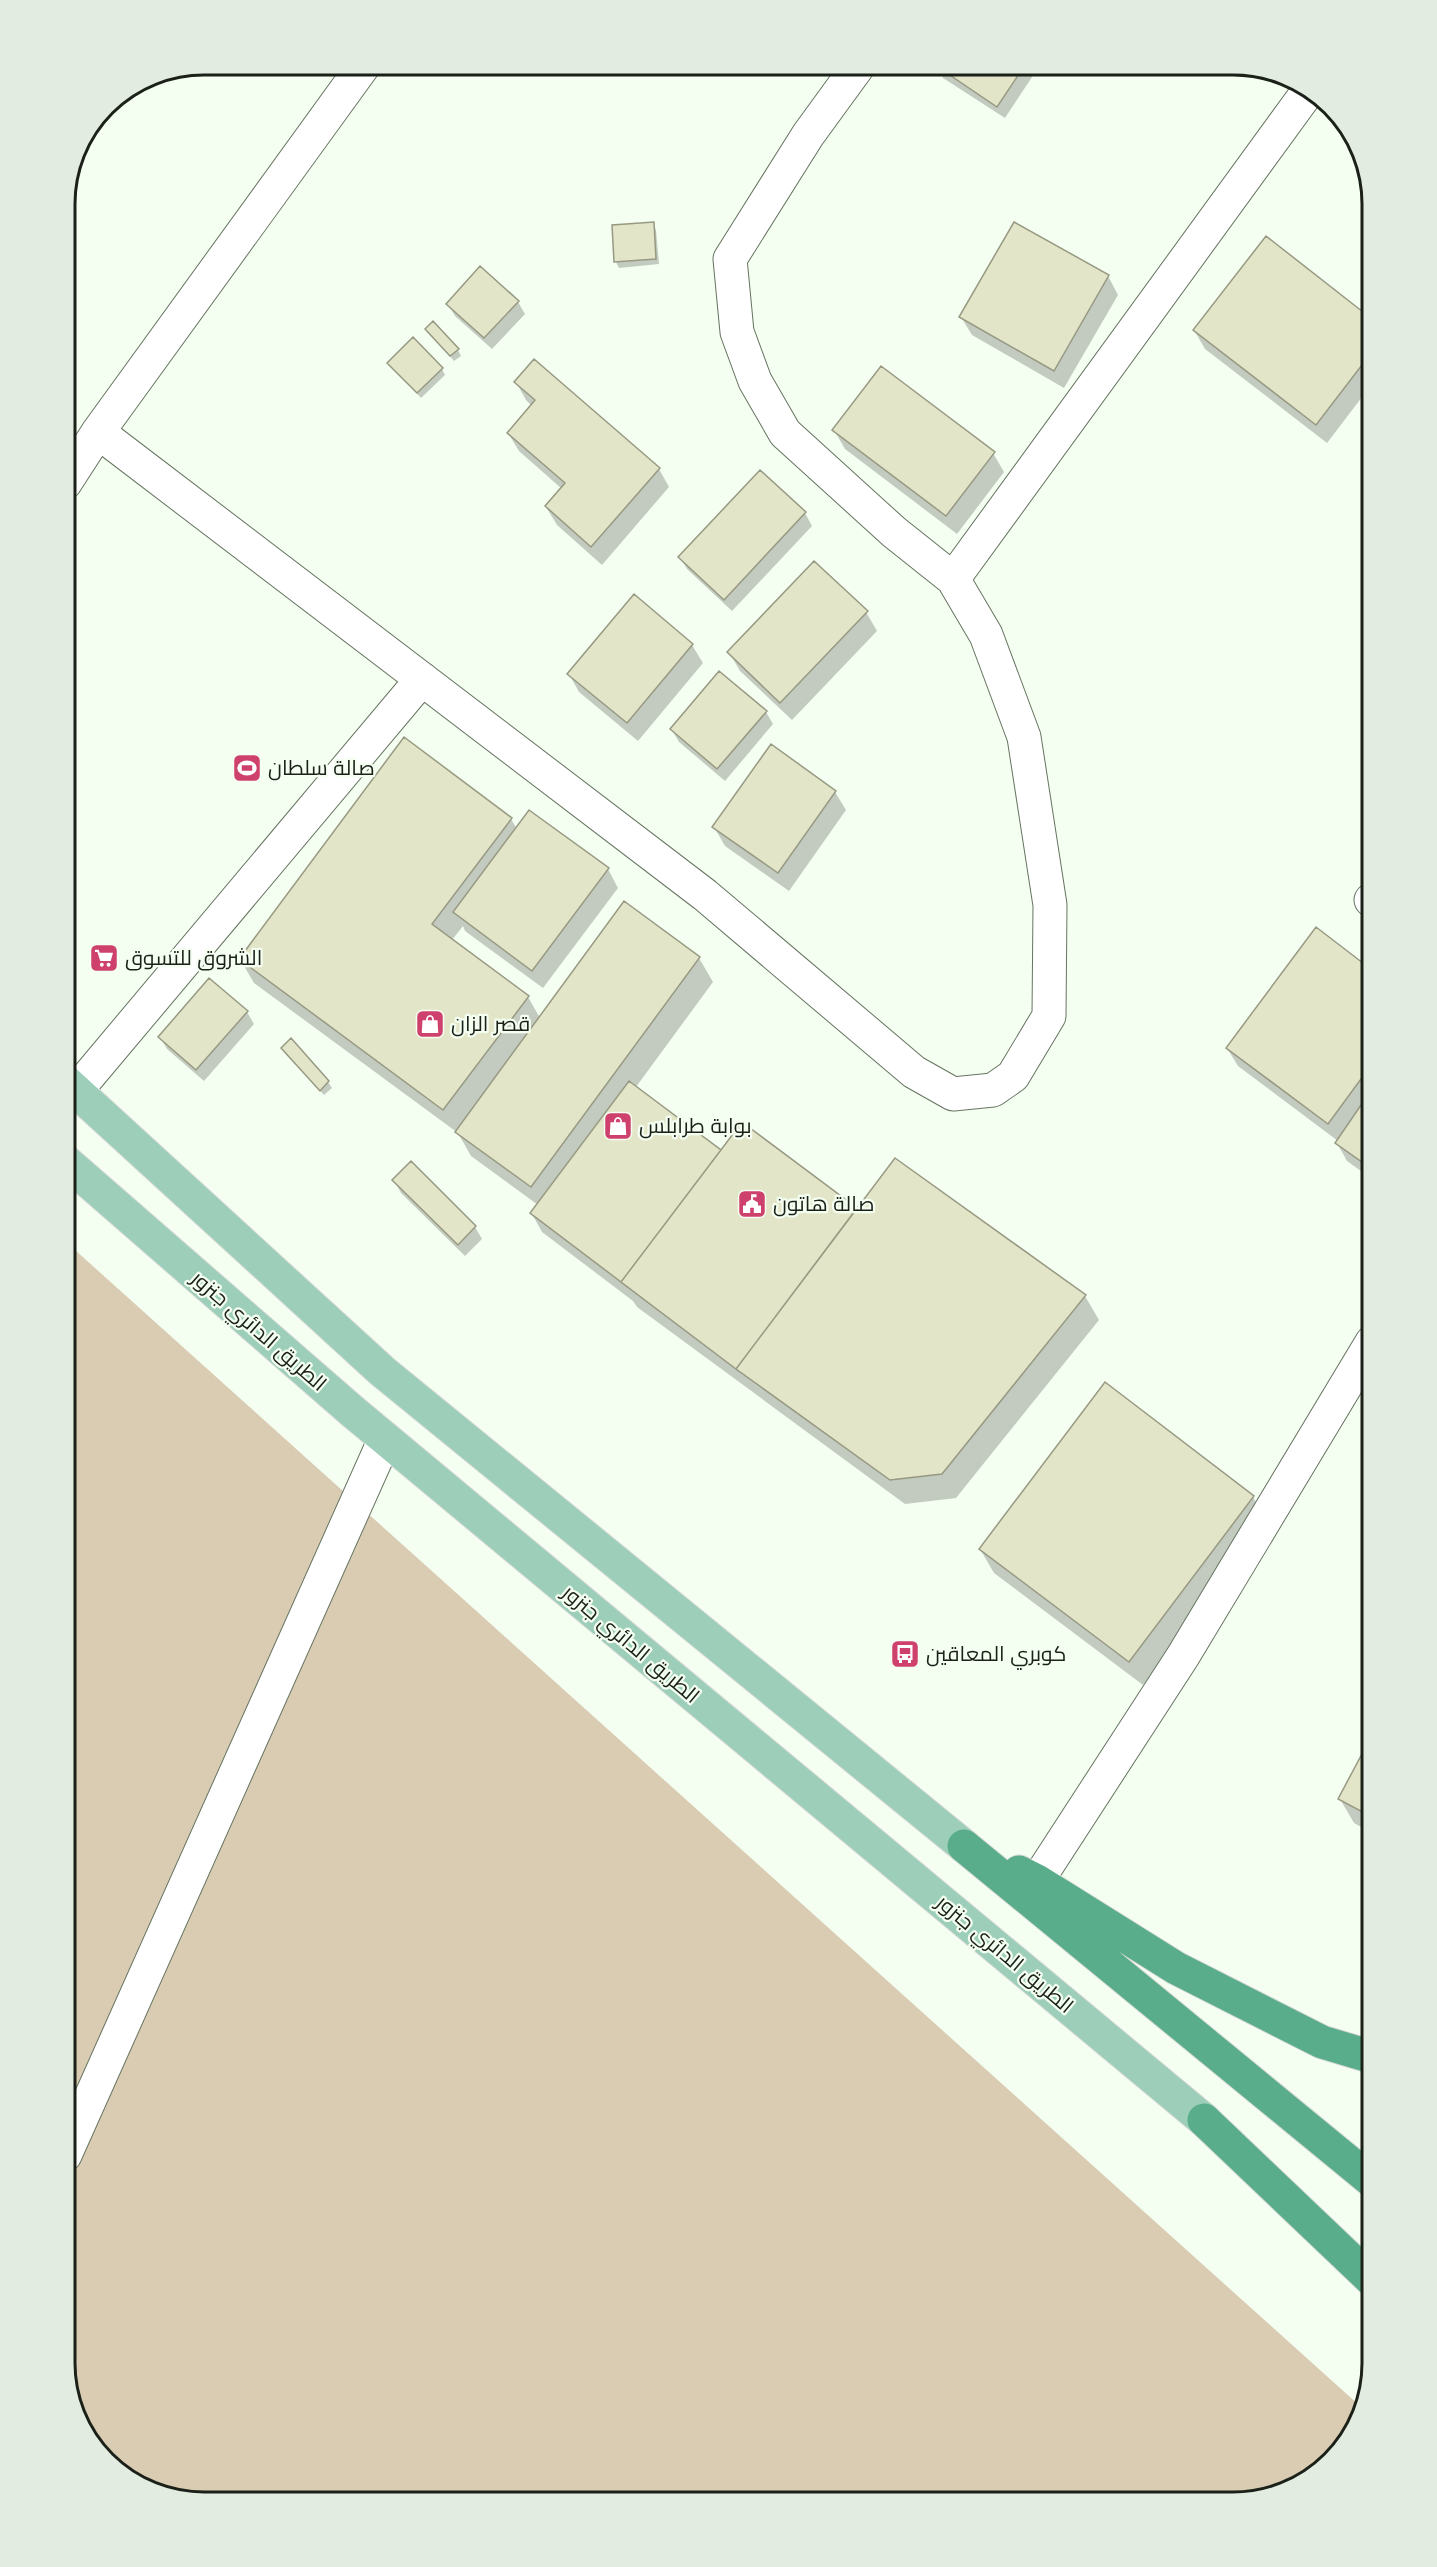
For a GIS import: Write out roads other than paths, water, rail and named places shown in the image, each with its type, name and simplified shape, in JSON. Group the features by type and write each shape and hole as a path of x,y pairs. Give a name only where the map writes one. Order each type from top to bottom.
{"highway":[{"path":"964,1846 1037,1881 1176,1968 1322,2042 1362,2054"},
{"path":"964,1846 1362,2173"},
{"path":"1204,2120 1362,2244"},
{"path":"1204,2120 1362,2270"}],"main road":[{"path":"75,1091 382,1371 964,1846"},
{"name":"الطريق الدائري جنزور","path":"75,1170 385,1439 1204,2120"}],"street":[{"path":"75,468 98,432 356,75"},
{"path":"98,432 705,895 914,1072 953,1094 993,1090 1013,1076 1049,1016 1050,905 1024,738 986,635 953,579 894,532 785,433 755,381 737,332 730,259 808,135 852,75"},
{"path":"953,579 1304,96"},
{"path":"75,1080 422,680"},
{"path":"1037,1881 1183,1656 1362,1359"},
{"path":"75,2130 385,1439"}],"place":[{"name":"صالة سلطان","path":"247,768"},
{"name":"الشروق للتسوق","path":"104,958"},
{"name":"قصر الزان","path":"430,1024"},
{"name":"بوابة طرابلس","path":"618,1126"},
{"name":"صالة هاتون","path":"752,1204"},
{"name":"كوبري المعاقين","path":"905,1654"}]}
